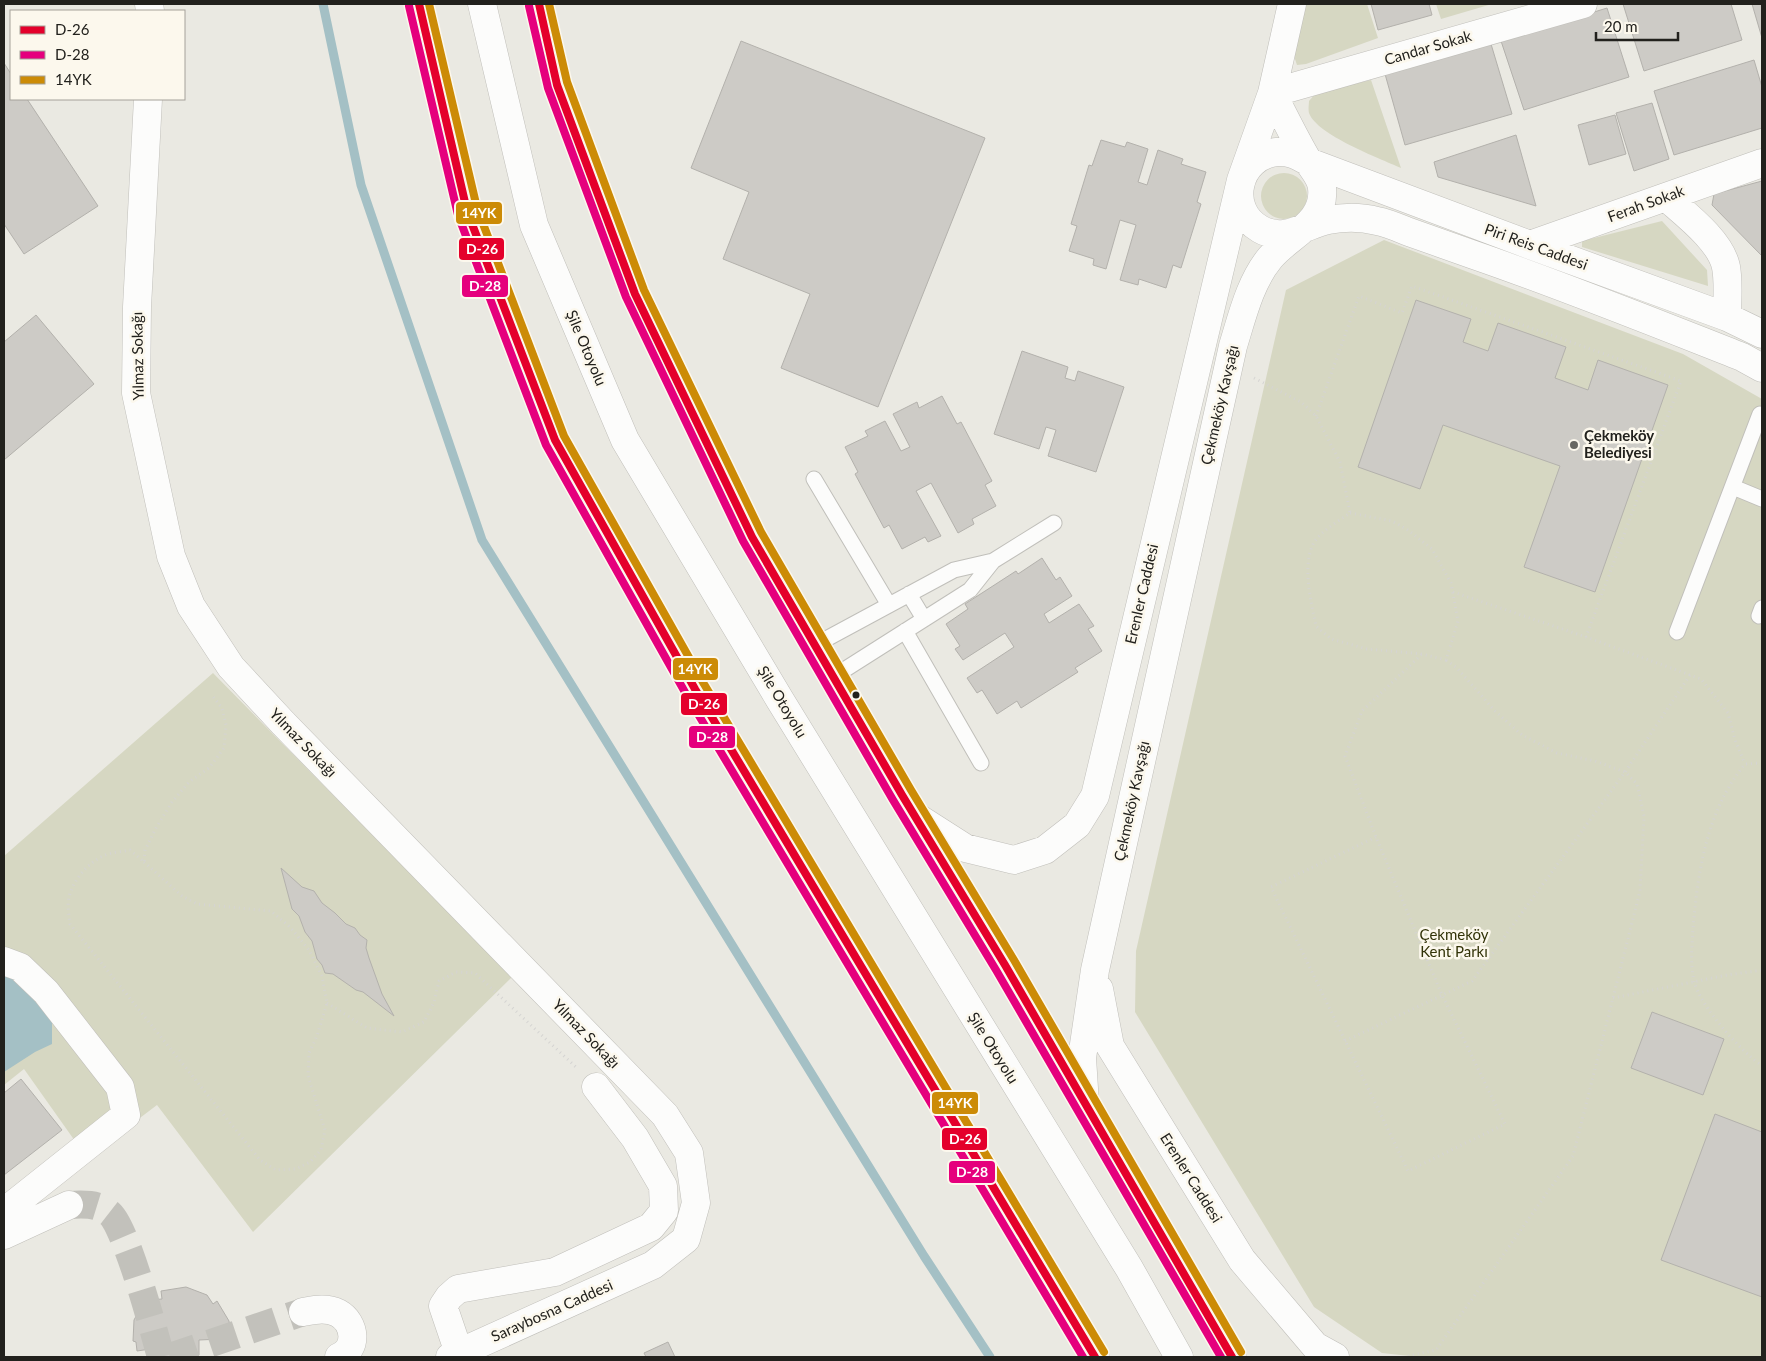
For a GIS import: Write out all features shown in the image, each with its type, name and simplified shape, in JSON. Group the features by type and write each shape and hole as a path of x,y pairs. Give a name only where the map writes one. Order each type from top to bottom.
{"main road":[{"path":"419,4 467,211 555,440 695,689 1095,1357"},
{"name":"Şile Otoyolu","path":"482,4 534,225 625,440 780,700 1129,1268 1179,1357"},
{"path":"539,4 557,85 635,294 752,537 1085,1104"},
{"path":"1292,4 1272,93 1241,180 1239,194 1241,208 1248,220 1259,229 1272,234 1286,235 1326,220 1344,218 1377,221 1535,276 1742,357 1762,368"},
{"name":"Candar Sokak","path":"1272,93 1584,4"},
{"path":"1272,93 1309,162 1317,173 1322,186 1322,199 1318,212 1310,223 1299,231"},
{"name":"Yılmaz Sokağı","path":"148,100 137,307 136,393 171,556 191,606 231,667 283,723 665,1115 689,1153 696,1203 686,1239 653,1265"},
{"path":"1241,180 1247,168 1257,158 1270,153 1284,152 1297,155 1309,162"},
{"name":"Piri Reis Caddesi","path":"1309,162 1727,317 1762,334"},
{"name":"Ferah Sokak","path":"1530,245 1762,163"},
{"name":"Erenler Caddesi","path":"915,816 965,848 1014,860 1045,850 1077,825 1095,796 1241,180"},
{"path":"1666,197 1696,223 1720,250 1726,265 1727,317"},
{"name":"Çekmeköy Kavşağı","path":"1232,1357 1085,1104 1082,1058 1095,970 1232,346 1253,285 1269,258 1299,231"},
{"path":"4,961 20,967 46,992 120,1087 126,1115 4,1212"},
{"name":"Erenler Caddesi","path":"1095,970 1110,1046 1242,1260 1315,1346 1335,1357"},
{"path":"454,1355 443,1306 458,1289 555,1272 651,1227 664,1211 663,1186 635,1138 596,1087"},
{"path":"4,1235 69,1205"},
{"name":"Saraybosna Caddesi","path":"454,1355 653,1265"},
{"path":"302,1312 319,1308 338,1313 348,1322 352,1333 352,1345 344,1355 339,1357"}],"lane":[{"path":"1677,632 1760,414"},
{"path":"814,479 889,605"},
{"path":"1733,487 1762,499"},
{"path":"834,677 970,590 994,561 1054,523"},
{"path":"815,645 954,570 994,561"},
{"path":"909,594 924,619"},
{"path":"905,632 981,763"}],"path":[{"path":"1316,416 1359,296 1402,312 1412,286 1681,381 1586,637"},
{"path":"1248,375 1301,402 1316,416 1340,462 1350,513"},
{"path":"1408,1356 1436,1350 1573,1156 1640,891 1644,816 1636,784 1625,772 1595,761 1557,753 1522,735 1494,711 1457,668 1446,660 1422,654 1367,649 1331,638 1316,626 1308,578 1309,556 1318,537 1350,513 1392,521 1408,530 1432,549 1452,583 1458,620 1446,660"},
{"path":"1453,592 1586,637 1701,679 1728,713 1745,764"},
{"path":"1376,837 1271,887 1408,1171 1504,1124 1442,996 1376,837 1345,756 1362,711 1422,654"},
{"path":"1345,1041 1472,981 1625,772 1690,675"},
{"path":"144,862 145,850 172,802 190,782 209,768 224,748 226,725 222,708 211,694"},
{"path":"1762,763 1745,764 1733,779 1708,834 1696,897 1691,960 1694,981 1702,1000 1741,1048 1762,1066"},
{"path":"130,850 144,862 182,896 197,904 271,911 290,927 309,950 322,976 327,1003 317,1036 309,1054 308,1076 325,1130 321,1150 310,1162 296,1169 276,1170 260,1160 70,924 68,912 69,897 77,880 90,863 105,855 130,850"},
{"path":"1613,998 1694,981 1762,970"},
{"path":"327,1003 367,1028 402,1032 424,1022 434,1002 439,981 456,972 475,972 596,1087"}],"green space":[{"path":"1305,4 1367,4 1378,38 1306,64 1297,65 1293,53"},
{"path":"1436,4 1492,4 1441,19"},
{"path":"1371,80 1401,168 1336,137 1314,121 1309,113 1309,101 1316,93"},
{"path":"1284,173 1297,177 1303,183 1307,196 1303,209 1297,215 1284,219 1271,215 1265,209 1261,196 1265,183 1271,177"},
{"path":"1662,221 1707,270 1708,286 1582,247 1582,241"},
{"name":"Çekmeköy Kent Parkı","path":"1384,240 1683,354 1762,399 1762,1357 1419,1357 1382,1353 1314,1307 1135,1012 1136,951 1286,290"},
{"path":"213,673 512,977 253,1232 157,1105 87,1158 24,1069 4,1085 4,856"}],"water":[{"path":"4,976 25,982 52,1019 52,1044 35,1052 4,1072"}],"building":[{"path":"1371,4 1429,4 1432,15 1378,30"},
{"path":"1623,4 1731,4 1742,40 1644,71"},
{"path":"1752,4 1762,4 1762,38"},
{"path":"1607,8 1629,77 1524,110 1501,41"},
{"path":"741,41 985,138 878,407 781,368 810,294 723,259 749,192 691,168"},
{"path":"1491,44 1512,114 1405,145 1385,74"},
{"path":"1754,60 1762,87 1762,128 1674,155 1654,91"},
{"path":"4,63 10,72 10,100 28,100 98,206 24,254 4,224"},
{"path":"1652,103 1669,159 1634,171 1616,113"},
{"path":"1615,115 1626,154 1589,165 1578,125"},
{"path":"1516,135 1536,206 1438,177 1434,162"},
{"path":"1101,140 1125,147 1127,142 1148,149 1138,182 1147,185 1158,150 1183,159 1181,164 1206,172 1197,202 1201,204 1181,268 1173,265 1166,288 1139,279 1138,285 1120,280 1136,225 1120,220 1106,269 1093,265 1094,259 1069,251 1077,226 1071,224 1089,165 1092,166"},
{"path":"1762,181 1762,256 1712,205 1714,194"},
{"name":"Çekmeköy Belediyesi","path":"1416,300 1471,319 1463,342 1488,351 1498,323 1566,347 1555,378 1588,390 1598,360 1668,385 1595,592 1524,567 1560,466 1443,425 1420,489 1358,467"},
{"path":"36,315 94,384 4,460 4,342"},
{"path":"1022,351 1068,367 1065,378 1075,381 1078,371 1124,387 1096,472 1048,456 1056,430 1046,427 1039,449 994,434"},
{"path":"942,396 957,424 961,422 992,481 985,485 996,506 972,519 974,524 958,533 931,483 916,491 941,536 928,542 925,537 902,549 889,525 884,528 855,474 858,472 845,447 868,436 865,431 885,421 901,451 910,447 893,414 917,402 919,408"},
{"path":"1042,558 1056,580 1060,577 1072,596 1044,614 1049,623 1079,604 1094,626 1088,629 1102,651 1075,668 1078,672 1021,708 1017,701 997,714 982,690 977,693 967,678 1014,647 1005,633 963,660 955,649 960,646 946,624 968,609 965,604 1016,571 1018,574"},
{"path":"281,868 302,887 314,891 322,903 346,924 355,928 367,940 366,948 369,958 382,994 394,1016 363,992 356,990 333,974 325,973 317,959 312,941 305,932 299,916 292,909"},
{"path":"1652,1012 1724,1039 1703,1095 1631,1068"},
{"path":"21,1079 62,1130 4,1175 4,1093"},
{"path":"1715,1114 1762,1132 1762,1297 1661,1260"},
{"path":"186,1287 207,1295 213,1304 217,1301 229,1321 230,1330 221,1330 221,1339 199,1340 199,1355 197,1357 162,1357 158,1355 157,1348 137,1351 136,1342 133,1341 134,1320 141,1307 150,1306 149,1300 162,1299 161,1291"},
{"path":"668,1342 675,1357 646,1357 644,1353"}],"waterway":[{"path":"323,4 361,185 482,540 924,1256 990,1357"}],"tunnel":[{"path":"69,1205 85,1204 100,1207 109,1213 116,1222 139,1280 161,1357"},
{"path":"170,1357 303,1312"}],"transit line":[{"name":"D-26","path":"419,4 467,211 555,440 695,689 1095,1357"},
{"name":"14YK","path":"429,4 477,208 564,436 704,684 1104,1352"},
{"name":"D-26","path":"539,4 557,85 635,294 752,537 902,795 1005,965 1232,1357"},
{"name":"14YK","path":"549,4 567,82 644,290 761,532 911,790 1014,960 1241,1352"},
{"name":"D-28","path":"409,6 458,215 546,445 686,694 1083,1357"},
{"name":"D-28","path":"529,6 548,88 626,297 743,541 1221,1357"}],"place":[{"name":"Çekmeköy Belediyesi","path":"1574,445"}]}
